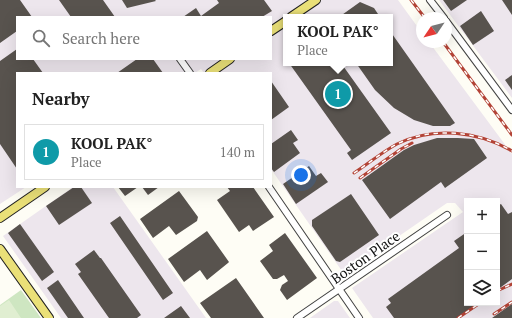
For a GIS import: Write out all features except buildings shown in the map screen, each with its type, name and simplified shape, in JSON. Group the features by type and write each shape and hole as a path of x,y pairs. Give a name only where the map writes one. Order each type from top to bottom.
{"main road":[{"path":"295,14 316,0"},
{"path":"272,30 283,23"},
{"path":"211,72 229,60"},
{"path":"0,218 44,188"},
{"path":"0,249 49,318"}],"street":[{"path":"430,0 439,12"},
{"path":"452,29 512,110"},
{"path":"181,60 189,72"},
{"path":"270,188 359,318"},
{"name":"Boston Place","path":"297,318 447,215"}],"shaded area":[{"path":"0,0 398,0 416,25 416,48 433,48 512,154 512,318 373,318 352,288 463,212 455,203 447,203 344,274 272,170 272,72 203,72 201,69 196,72 16,72 16,188 24,188 0,204"},
{"path":"439,0 512,0 512,98 452,17 452,12 448,12"},
{"path":"72,188 114,188 206,318 61,318 3,236"},
{"path":"334,301 338,301 350,318 310,318"}],"green space":[{"path":"21,290 41,318 0,318 0,305"},
{"path":"9,300 21,318 0,318 0,306"}],"railway":[{"path":"411,0 420,12"},
{"path":"447,48 512,135"},
{"path":"354,173 397,144 411,138 425,135 440,133 470,135 499,144 512,151"},
{"path":"360,178 412,143"},
{"path":"500,290 512,284"},
{"path":"494,314 512,302"},
{"path":"458,318 476,306"}],"place":[{"name":"KOOL PAK°","path":"338,94"}]}
